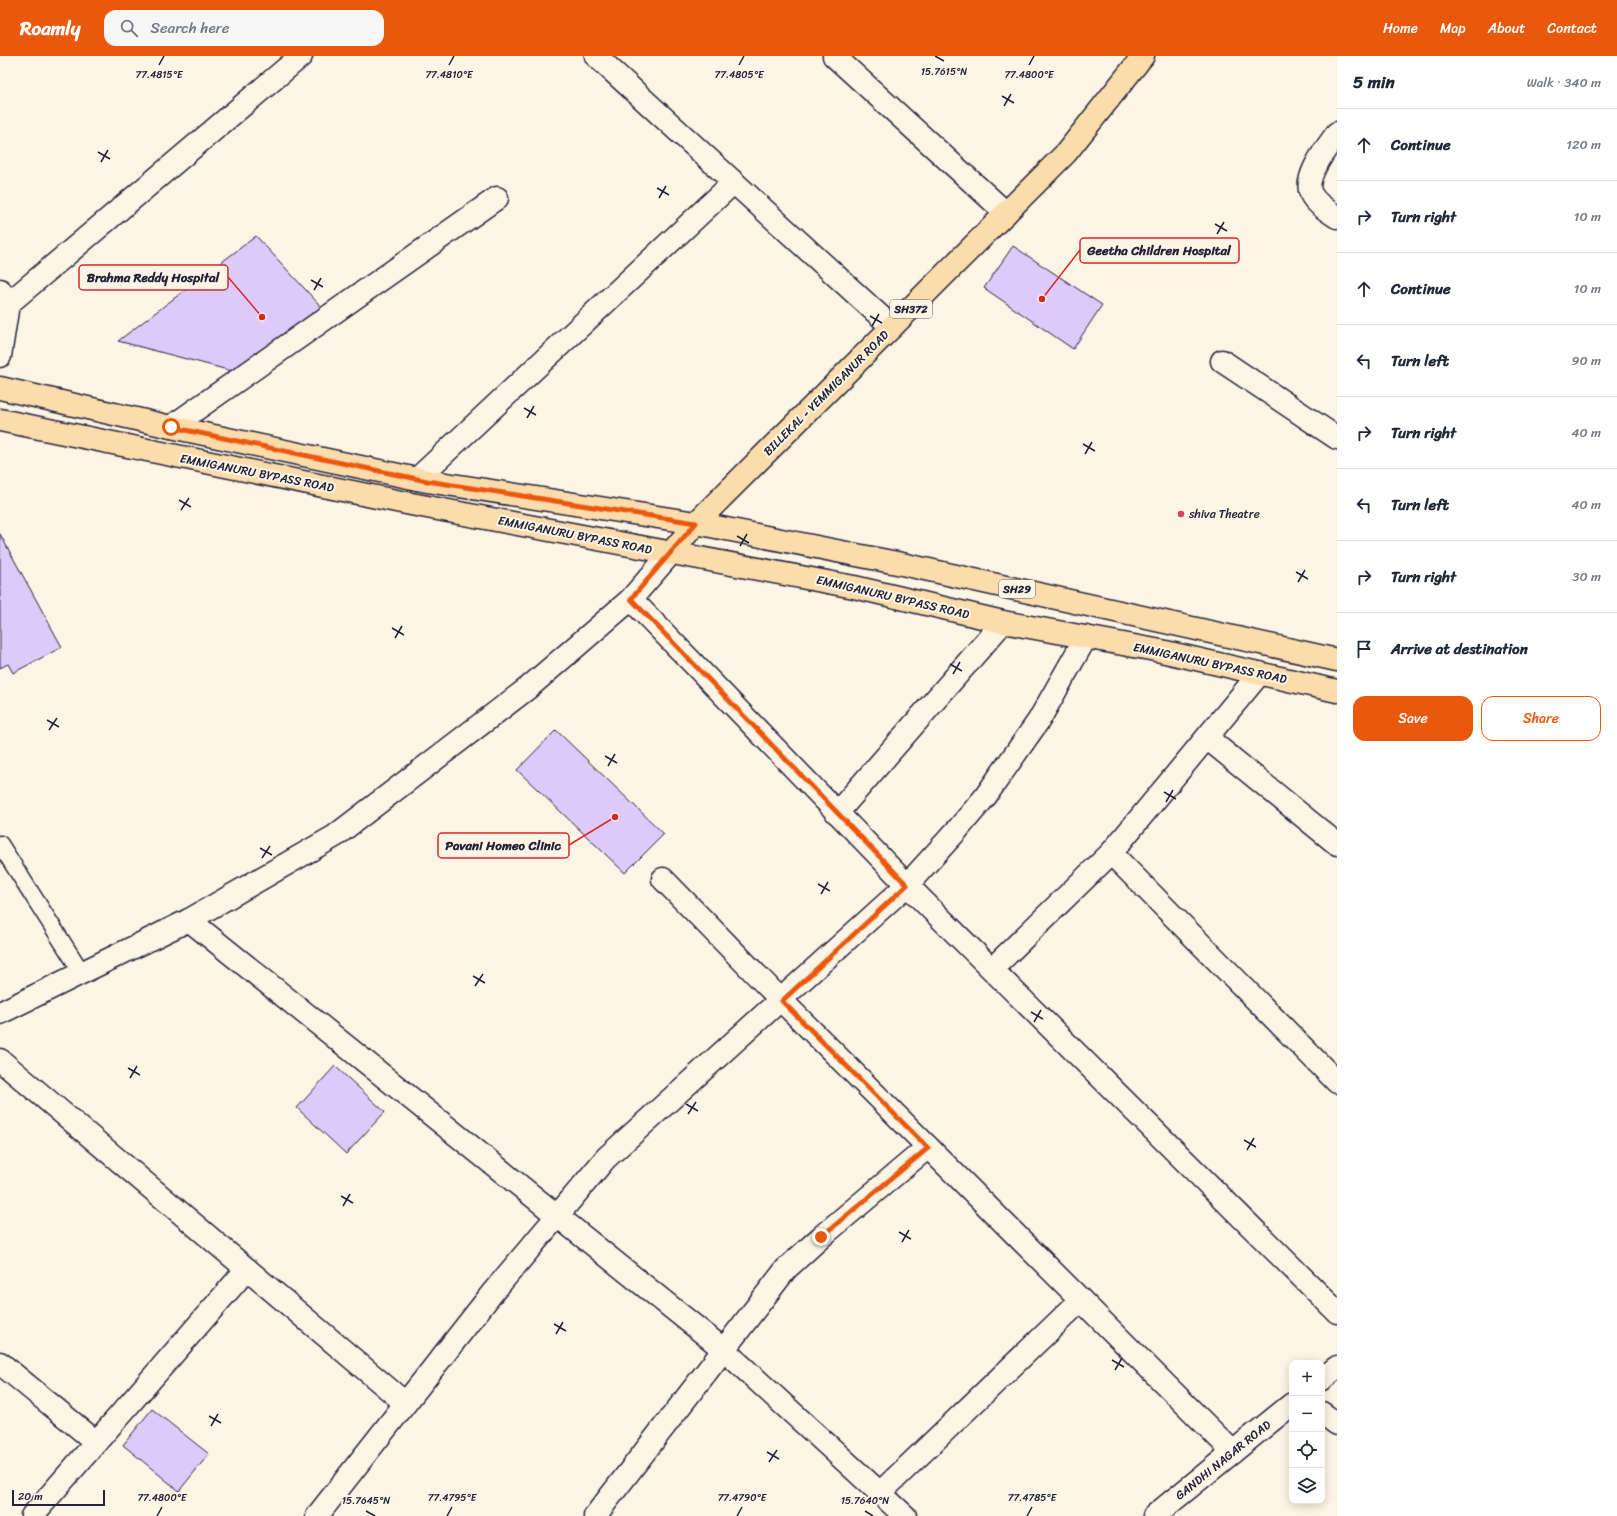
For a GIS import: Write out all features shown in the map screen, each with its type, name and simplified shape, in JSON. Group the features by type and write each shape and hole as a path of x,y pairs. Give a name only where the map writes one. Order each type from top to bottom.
{"main road":[{"name":"BILLEKAL - YEMMIGANUR ROAD","path":"670,554 696,523 1066,153 1143,56"},
{"name":"SH29","path":"0,388 171,427 417,479 696,523 910,566 1337,660"},
{"name":"EMMIGANURU BYPASS ROAD","path":"0,420 396,501 670,554 854,587 1004,622 1161,651 1337,691"}],"street":[{"path":"0,356 4,297 301,56"},
{"path":"596,56 892,328"},
{"path":"834,56 1006,214"},
{"path":"1337,132 1313,170 1310,182 1311,194 1323,207 1337,217"},
{"path":"417,479 734,182"},
{"path":"171,427 497,198"},
{"path":"1222,361 1337,438"},
{"path":"0,1013 189,920 335,836 528,688 631,599 670,554"},
{"path":"631,599 907,885 1337,1312"},
{"path":"838,814 1004,622"},
{"path":"317,1516 405,1403 557,1215 606,1158 782,1001 907,885 985,797 1039,720 1086,637"},
{"path":"992,969 1111,853 1260,674"},
{"path":"1207,738 1337,844"},
{"path":"1111,853 1337,1082"},
{"path":"663,880 928,1148 1233,1452"},
{"path":"189,920 723,1349 905,1516"},
{"path":"0,1060 405,1403"},
{"path":"595,1516 786,1269 821,1237 928,1148"},
{"path":"32,1516 247,1270"},
{"path":"880,1493 1081,1300"},
{"path":"0,1363 96,1442"},
{"path":"1325,1377 1337,1367"},
{"name":"GANDHI NAGAR ROAD","path":"1154,1516 1289,1406"},
{"path":"1325,1415 1337,1424"}],"lane":[{"path":"0,844 82,973"}],"building":[{"path":"256,236 328,314 247,375 118,341"},
{"path":"1013,246 1102,305 1073,349 984,288"},
{"path":"0,534 62,647 13,673 8,664 0,668"},
{"path":"556,730 664,834 625,873 517,770"},
{"path":"335,1066 385,1112 346,1154 297,1108"},
{"path":"152,1409 209,1454 179,1491 123,1445"}],"place":[{"name":"Geetha Children Hospital","path":"1042,299"},
{"name":"Brahma Reddy Hospital","path":"262,317"},
{"name":"shiva Theatre","path":"1181,514"},
{"name":"Pavani Homeo Clinic","path":"615,817"}],"route":[{"path":"171,427 427,481 696,523 631,599 907,885 782,1001 928,1148 821,1237"}]}
